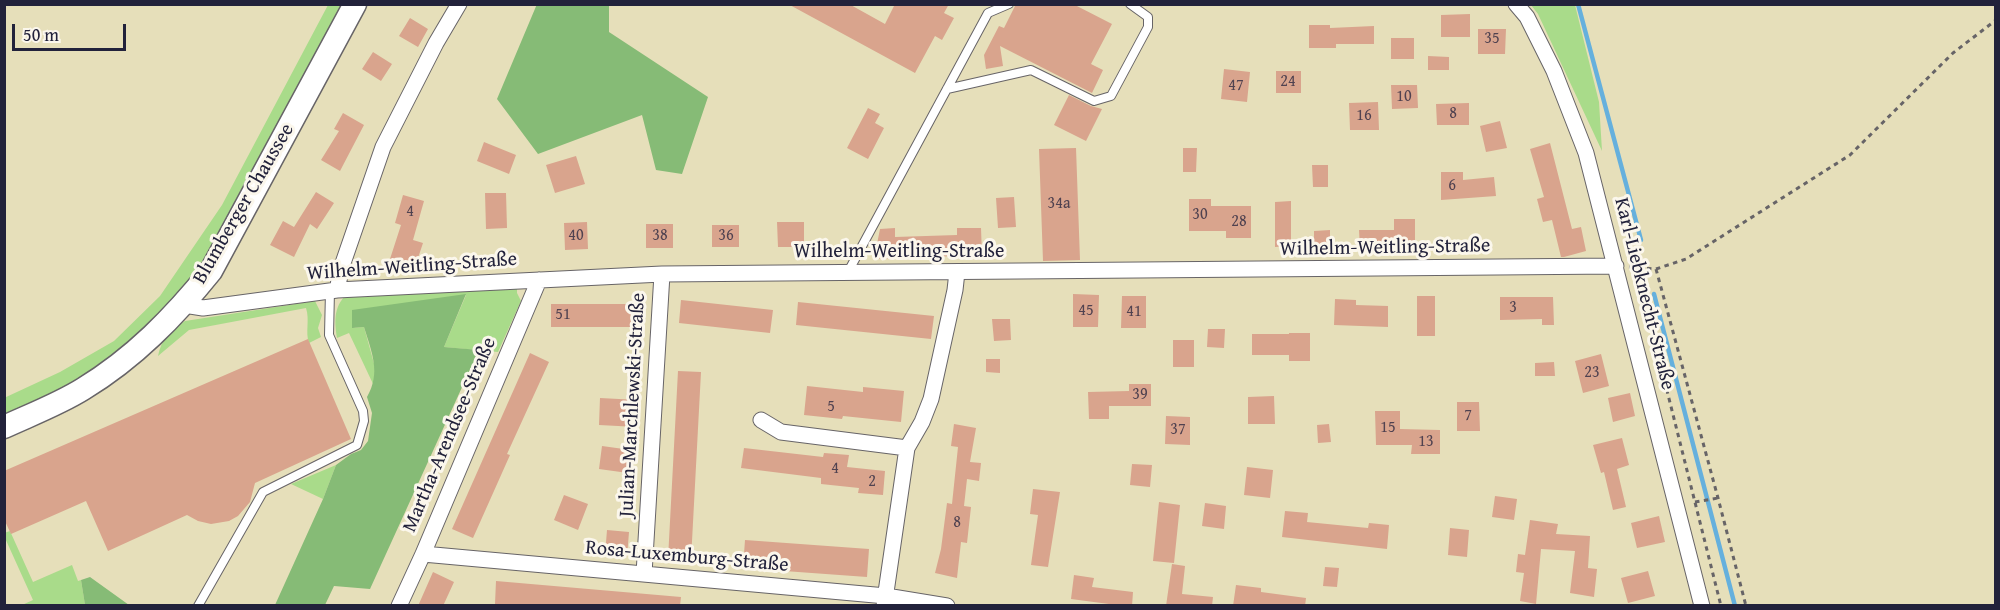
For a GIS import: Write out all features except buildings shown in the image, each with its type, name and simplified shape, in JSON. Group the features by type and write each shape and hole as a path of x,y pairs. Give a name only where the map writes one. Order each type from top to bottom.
{"main road":[{"name":"Blumberger Chaussee","path":"4,427 82,390 121,363 184,305 211,271 356,4"}],"street":[{"path":"334,290 383,147 436,43 459,4"},
{"name":"Karl-Liebknecht-Straße","path":"1516,4 1527,17 1554,71 1574,117 1586,153 1702,606"},
{"name":"Wilhelm-Weitling-Straße","path":"184,305 203,309 334,290 662,274 1616,266"},
{"path":"885,601 907,448 922,422 931,399 957,272"},
{"name":"Julian-Marchlewski-Straße","path":"644,574 662,274"},
{"name":"Martha-Arendsee-Straße","path":"399,606 539,280"},
{"path":"761,420 782,432 907,448"},
{"name":"Rosa-Luxemburg-Straße","path":"423,554 644,574 947,606"}],"lane":[{"path":"847,273 988,14 1009,4"},
{"path":"947,89 1031,70 1094,101 1111,96 1148,27 1148,17 1130,4"},
{"path":"198,606 262,492 357,445 364,421 363,411 328,335 334,290"}],"path":[{"path":"1616,266 1656,268 1686,259 1850,155 1953,53 1995,20"},
{"path":"1636,267 1721,606"},
{"path":"1656,268 1746,606"},
{"path":"1695,502 1719,498"}],"green space":[{"path":"537,4 609,5 609,32 708,97 682,174 656,170 642,115 538,154 497,99"},
{"path":"328,5 345,5 208,257 181,292 141,334 85,374 48,396 5,417 4,398 60,372 114,341 160,296 222,205"},
{"path":"1531,5 1575,5 1599,102 1602,151 1538,14"},
{"path":"517,288 521,301 498,352 444,347 466,295 352,328 364,327 375,367 374,386 349,333 337,338 336,313 340,302 349,292"},
{"path":"466,294 444,347 479,350 370,589 334,586 325,605 275,605 336,465 361,450 368,441 372,413 367,397 374,380 374,363 364,327 352,328 352,310"},
{"path":"315,301 322,315 318,328 321,337 309,343 306,308 189,330 158,356 167,336 185,321"},
{"path":"336,465 323,499 291,484"},
{"path":"10,531 33,582 72,565 78,581 81,580 85,605 22,605 33,600 5,538 4,533"},
{"path":"90,577 129,605 85,605 81,580"}],"waterway":[{"path":"1578,4 1641,240"},
{"path":"1654,294 1735,606"}]}
